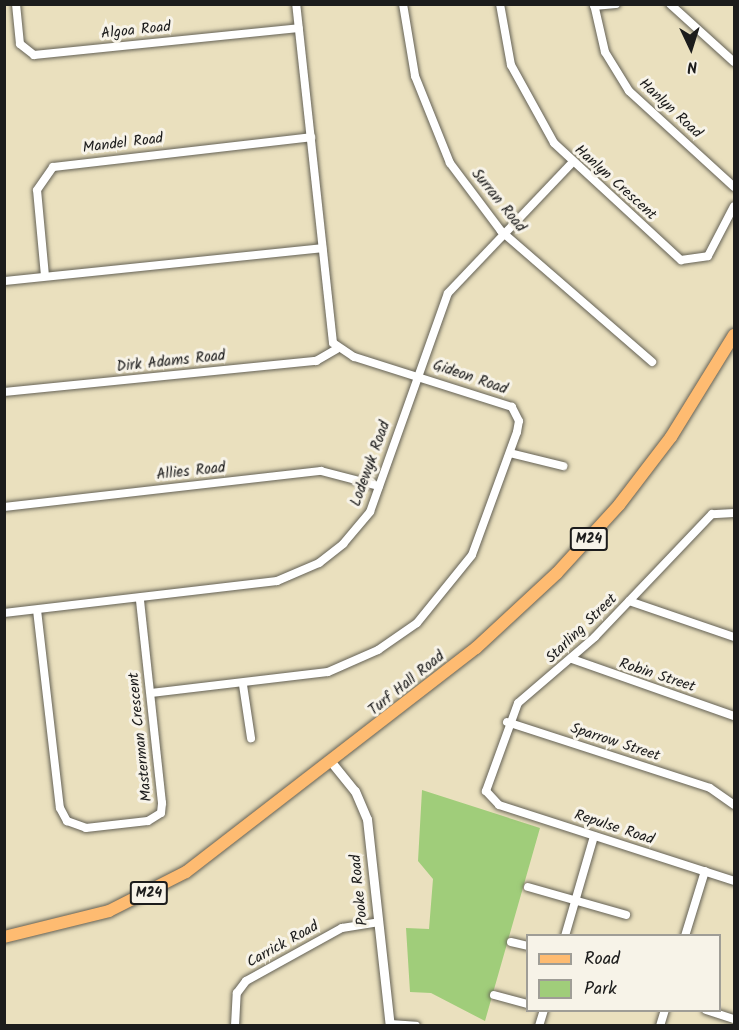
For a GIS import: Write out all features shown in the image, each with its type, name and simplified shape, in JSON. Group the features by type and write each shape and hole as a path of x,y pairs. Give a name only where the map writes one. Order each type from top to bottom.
{"main road":[{"name":"Turf Hall Road","path":"4,937 84,920 160,887 332,763 476,648 557,573 671,437 735,335"}],"street":[{"name":"Algoa Road","path":"16,4 20,44 34,55 299,28"},
{"path":"296,4 322,248 337,349"},
{"name":"Surran Road","path":"403,4 415,76 430,121 450,163 501,231 652,362"},
{"name":"Hanlyn Crescent","path":"500,4 511,65 532,112 571,164 681,260 708,256 735,206"},
{"path":"594,5 616,4"},
{"path":"670,4 735,62"},
{"name":"Hanlyn Road","path":"594,5 606,52 629,92 735,187"},
{"name":"Mandel Road","path":"45,276 37,190 53,167 311,137"},
{"name":"Lodewyk Road","path":"4,613 140,599 277,581 319,563 370,512 417,374 448,293 501,231 571,164"},
{"path":"4,281 322,248"},
{"name":"Gideon Road","path":"151,693 243,685 328,672 378,650 417,623 472,555 510,453 519,422 512,407 337,349"},
{"name":"Dirk Adams Road","path":"4,392 316,361 337,349"},
{"path":"510,453 563,466"},
{"name":"Allies Road","path":"4,507 321,471 379,486"},
{"name":"Starling Street","path":"488,797 507,722 518,703 572,659 711,514 735,513"},
{"name":"Masterman Crescent","path":"37,610 60,808 67,821 86,828 148,821 161,813 140,599"},
{"path":"629,601 735,637"},
{"name":"Robin Street","path":"572,659 735,716"},
{"path":"243,685 251,738"},
{"name":"Sparrow Street","path":"507,722 715,790 735,805"},
{"name":"Pooke Road","path":"332,763 365,809 390,1025"},
{"name":"Repulse Road","path":"488,797 594,836 735,881"},
{"path":"566,934 594,836"},
{"path":"686,934 705,871"},
{"path":"528,887 626,915"},
{"name":"Carrick Road","path":"235,1026 237,993 246,981 342,928 378,922"},
{"path":"511,942 526,946"},
{"path":"494,995 526,1003"},
{"path":"710,1012 735,1019"},
{"path":"390,1025 416,1026"}],"green space":[{"path":"422,790 540,828 485,1021 431,993 410,992 406,928 429,929 433,879 418,861"}]}
